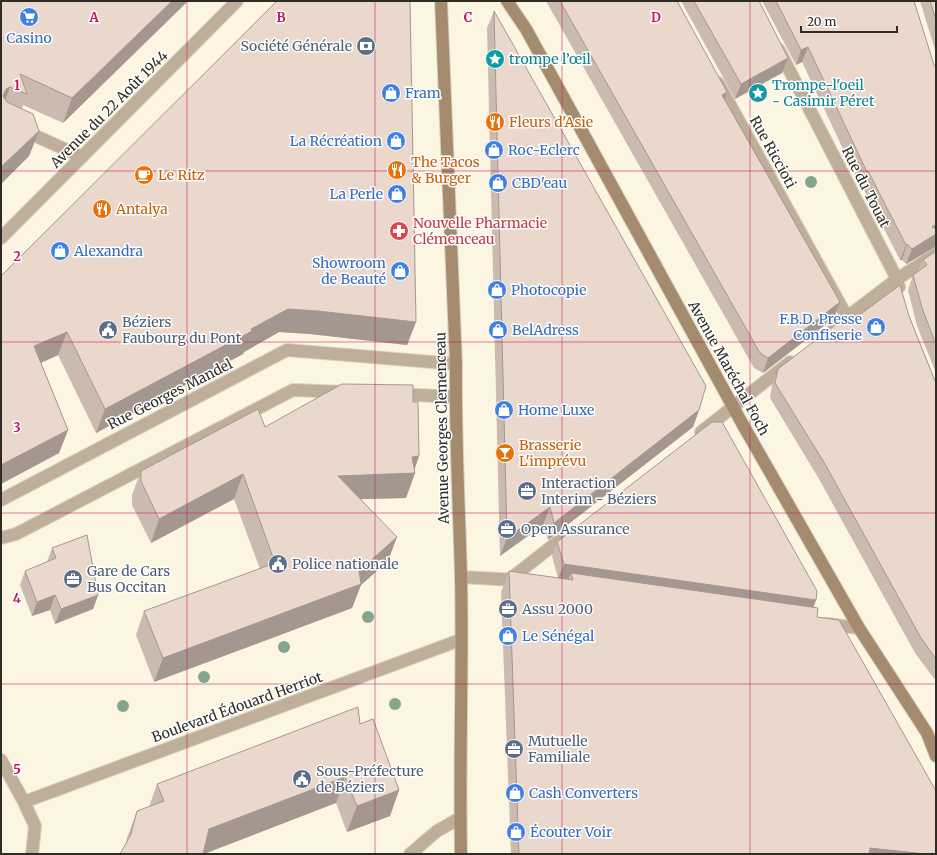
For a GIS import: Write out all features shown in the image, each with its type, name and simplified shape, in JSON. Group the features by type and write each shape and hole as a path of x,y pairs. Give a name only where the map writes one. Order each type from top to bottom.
{"main road":[{"name":"Avenue Georges Clemenceau","path":"441,1 456,364 461,577 460,818 462,854"},
{"name":"Avenue Maréchal Foch","path":"507,1 526,29 743,425 858,628 926,733"},
{"path":"926,733 936,756"}],"street":[{"name":"Avenue du 22 Août 1944","path":"1,238 237,1"},
{"name":"Rue du Touat","path":"775,43 897,280 903,300"},
{"name":"Rue Riccioti","path":"714,76 847,317"},
{"path":"1,120 82,157"},
{"path":"824,335 897,280 936,254"},
{"name":"Rue Georges Mandel","path":"1,500 287,350 456,364"},
{"path":"694,437 800,354"},
{"path":"1,538 16,534 293,390 355,392"},
{"path":"386,394 456,396"},
{"path":"510,579 577,527"},
{"path":"461,577 526,581"},
{"path":"818,622 858,628"},
{"name":"Boulevard Édouard Herriot","path":"24,802 460,640"},
{"name":"Avenue Maréchal Foch","path":"926,733 936,742"},
{"path":"1,760 24,802 35,826 34,848 32,854"},
{"path":"410,854 437,831 460,818"}],"building":[{"path":"1,1 172,1 72,98 20,74 27,94 10,87 6,89 3,96 7,102 33,114 39,131 1,167"},
{"path":"277,1 410,1 416,322 288,309 251,329 252,331 105,409 67,332 34,346 68,430 1,465 1,276"},
{"path":"560,1 677,1 727,92 722,95 840,302 768,358 760,353"},
{"path":"694,1 759,1 788,58 741,84"},
{"path":"776,1 914,1 936,68 936,224 932,227 936,229 936,234 912,249 907,244 906,245 868,171 867,172 808,47 801,50"},
{"path":"930,1 936,1 936,20"},
{"path":"494,11 706,386 699,410 554,523 550,507 507,538"},
{"path":"936,251 936,344 923,311 913,275 927,265 923,260"},
{"path":"900,285 909,316 936,382 936,659 921,638 825,464 775,383 778,369 847,316 850,322"},
{"path":"342,384 413,385 413,402 418,402 419,456 412,457 415,473 338,476 397,537 359,571 361,584 163,658 144,611 275,563 243,474 159,519 141,481 141,471 258,409 265,427"},
{"path":"712,422 722,422 817,591 816,600 564,564 557,542"},
{"path":"87,535 98,595 61,609 55,595 37,602 25,571 56,558 52,548"},
{"path":"509,571 573,580 571,573 818,608 817,617 839,620 936,791 936,854 870,848 869,854 519,854"},
{"name":"Sous-Préfecture de Béziers","path":"358,707 360,724 373,719 399,790 357,806 345,777 209,829 203,854 120,854 131,834 137,811 164,801 157,784"}],"place":[{"name":"Casino","path":"29,17"},
{"name":"Société Générale","path":"366,46"},
{"name":"trompe l’œil","path":"495,59"},
{"name":"Fram","path":"391,93"},
{"name":"Trompe-l'oeil - Casimir Péret","path":"758,93"},
{"name":"Fleurs d'Asie","path":"495,122"},
{"name":"La Récréation","path":"396,141"},
{"name":"Roc-Eclerc","path":"494,150"},
{"name":"The Tacos & Burger","path":"397,170"},
{"name":"Le Ritz","path":"144,175"},
{"name":"CBD'eau","path":"498,183"},
{"name":"La Perle","path":"397,194"},
{"name":"Antalya","path":"102,209"},
{"name":"Nouvelle Pharmacie Clémenceau","path":"399,231"},
{"name":"Alexandra","path":"60,251"},
{"name":"Showroom de Beauté","path":"400,271"},
{"name":"Photocopie","path":"497,290"},
{"name":"F.B.D. Presse Confiserie","path":"876,327"},
{"name":"Béziers Faubourg du Pont","path":"108,330"},
{"name":"BelAdress","path":"498,330"},
{"name":"Home Luxe","path":"504,410"},
{"name":"Brasserie L'imprévu","path":"505,453"},
{"name":"Interaction Interim - Béziers","path":"527,491"},
{"name":"Open Assurance","path":"507,529"},
{"name":"Police nationale","path":"278,564"},
{"name":"Gare de Cars Bus Occitan","path":"73,579"},
{"name":"Assu 2000","path":"508,609"},
{"name":"Le Sénégal","path":"508,636"},
{"name":"Mutuelle Familiale","path":"514,749"},
{"name":"Sous-Préfecture de Béziers","path":"302,779"},
{"name":"Cash Converters","path":"515,793"},
{"name":"Écouter Voir","path":"516,832"}]}
